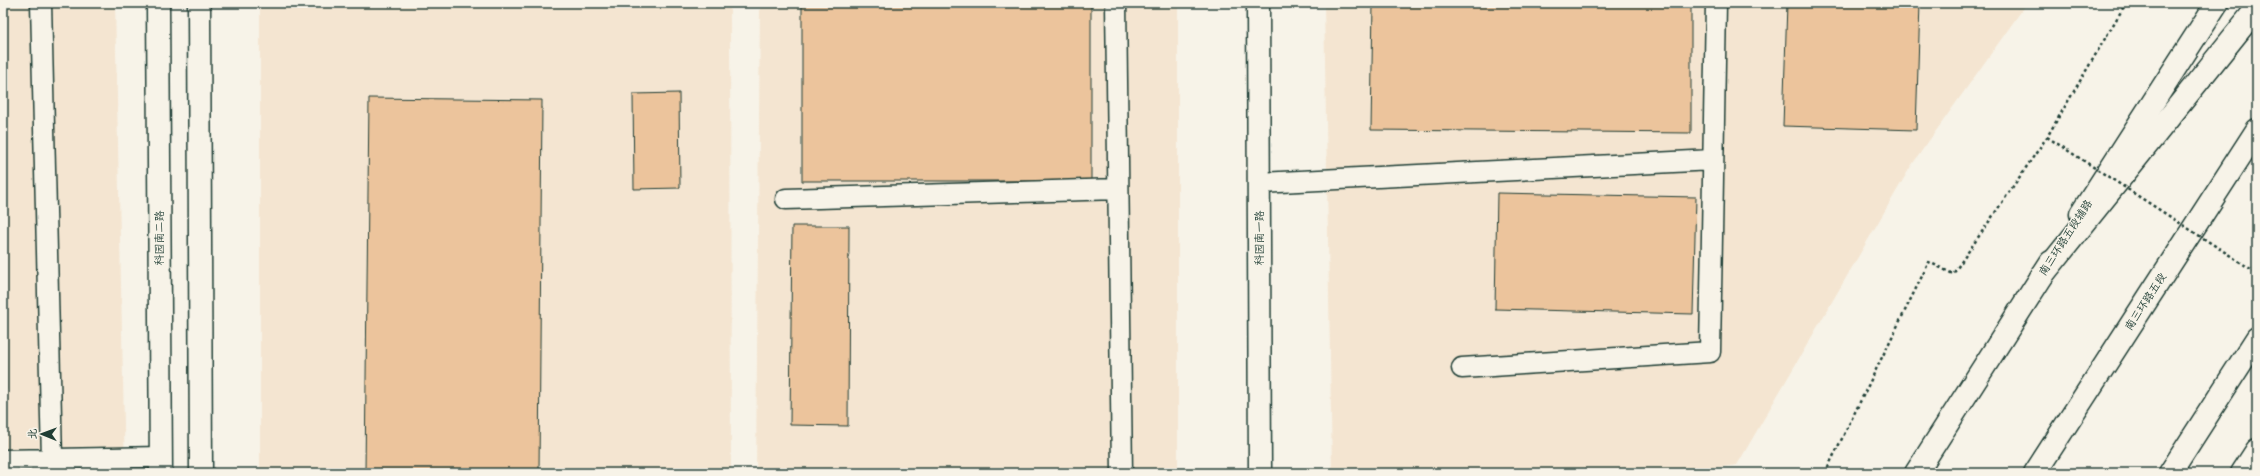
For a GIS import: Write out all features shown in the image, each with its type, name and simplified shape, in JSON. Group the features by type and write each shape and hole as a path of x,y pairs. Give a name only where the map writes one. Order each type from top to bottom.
{"main road":[{"name":"科园南二路","path":"158,3 161,465"},
{"path":"199,3 201,473"},
{"name":"科园南一路","path":"1258,3 1260,182 1260,473"},
{"name":"南三环路五段辅路","path":"1916,473 2217,3"},
{"path":"2041,277 2257,8"},
{"name":"南三环路五段","path":"2035,473 2257,130"},
{"path":"2170,473 2257,338"},
{"path":"2242,473 2257,450"}],"lane":[{"path":"42,3 52,459"},
{"path":"1116,3 1122,473"},
{"path":"1462,368 1710,352 1716,3"},
{"path":"1260,182 1713,160"},
{"path":"786,199 1118,189"},
{"path":"3,460 52,459 161,465"}],"path":[{"path":"1825,473 1929,262 1953,274 2047,137 2126,3"},
{"path":"2047,137 2257,273"}],"shaded area":[{"path":"3,3 115,3 125,473 3,473"},
{"path":"260,3 730,3 731,473 260,473"},
{"path":"760,3 1178,3 1178,473 756,473"},
{"path":"1324,3 2027,3 1911,166 1737,465 1673,473 1332,473"}],"building":[{"path":"3,3 6,390 3,390"},
{"path":"802,3 1091,3 1091,181 802,181"},
{"path":"1373,3 1691,3 1691,133 1371,130"},
{"path":"1787,3 1920,3 1916,130 1783,126"},
{"path":"679,93 680,188 634,189 633,94"},
{"path":"369,98 542,100 539,473 365,473"},
{"path":"1497,193 1696,197 1693,314 1495,309"},
{"path":"792,226 849,226 848,426 790,425"}]}
